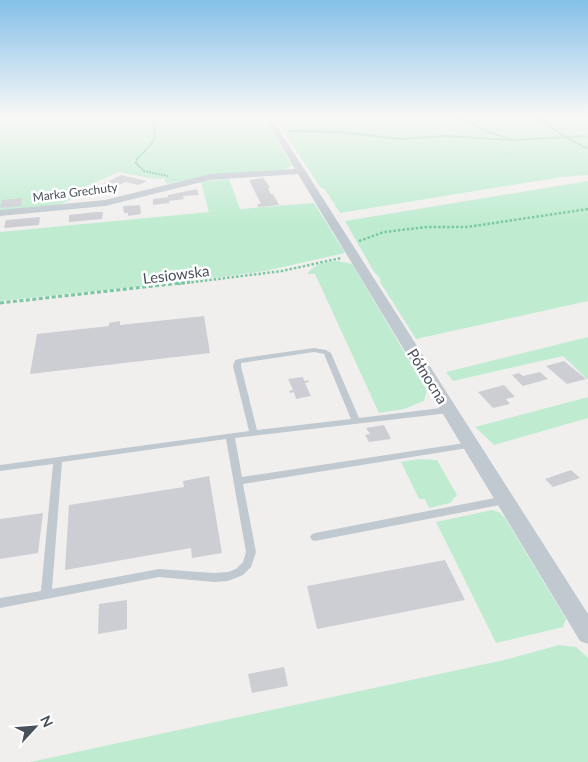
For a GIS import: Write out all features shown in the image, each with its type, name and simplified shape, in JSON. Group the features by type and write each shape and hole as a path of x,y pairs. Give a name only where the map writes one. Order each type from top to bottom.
{"street":[{"name":"Północna","path":"289,153 588,634"},
{"name":"Marka Grechuty","path":"0,213 105,203 190,181 223,176 300,171"}],"lane":[{"path":"254,433 237,366 238,362 314,350 324,351 327,354 356,421"},
{"path":"0,468 230,436 449,410"},
{"path":"0,603 159,573 175,573 208,578 225,577 246,569 250,562 251,552 230,436"},
{"path":"238,481 471,445"},
{"path":"46,595 58,460"},
{"path":"315,537 505,500"}],"path":[{"path":"143,153 137,159 138,166 144,170 190,181"},
{"name":"Lesiowska","path":"0,304 248,276 350,251 384,232 427,227 467,227 502,223 588,208"}],"green space":[{"path":"0,153 284,153 292,166 282,170 209,175 167,184 164,178 154,179 119,172 84,187 99,194 77,196 59,205 0,211"},
{"path":"298,153 588,153 588,175 561,177 340,213 324,188 321,188"},
{"path":"229,179 240,209 314,203 345,253 265,271 192,281 0,301 0,232 209,212 201,182"},
{"path":"588,181 588,301 416,339 345,221"},
{"path":"338,261 352,264 427,390 424,401 404,409 379,413 315,274 307,274 321,264"},
{"path":"588,337 588,380 563,356 453,381 446,372"},
{"path":"588,397 588,418 494,445 475,427"},
{"path":"419,459 437,460 457,495 450,503 429,508 425,499 419,499 401,462"},
{"path":"492,510 499,512 505,518 566,619 563,627 496,643 436,522"},
{"path":"559,645 576,647 588,658 588,762 30,762 504,660"}],"building":[{"path":"121,175 147,181 139,185 125,182 108,191 104,190 99,193 91,190"},
{"path":"263,178 279,205 258,207 257,204 261,204 249,180"},
{"path":"197,189 199,195 183,196 184,199 153,205 153,199"},
{"path":"22,198 21,206 0,208 2,200"},
{"path":"140,205 141,214 128,216 128,213 124,213 123,206"},
{"path":"103,212 102,219 69,222 69,215"},
{"path":"40,217 39,225 4,228 6,220"},
{"path":"204,316 210,353 30,374 37,334 109,326 109,323 120,321 120,325"},
{"path":"564,361 586,379 567,384 546,366"},
{"path":"540,372 548,379 523,386 512,375 519,373 523,376"},
{"path":"303,377 304,381 308,380 309,382 305,383 311,396 296,399 294,392 290,393 289,391 293,390 288,379"},
{"path":"504,385 515,397 506,399 510,404 493,408 478,392"},
{"path":"384,425 391,439 369,442 365,435 370,434 366,428"},
{"path":"571,470 580,478 553,487 545,479"},
{"path":"209,476 222,553 192,558 191,548 65,570 69,505 184,487 183,481"},
{"path":"43,513 38,553 0,559 0,519"},
{"path":"445,560 465,600 317,629 307,586"},
{"path":"127,600 127,629 98,634 99,604"},
{"path":"284,667 288,686 252,693 248,674"}]}
